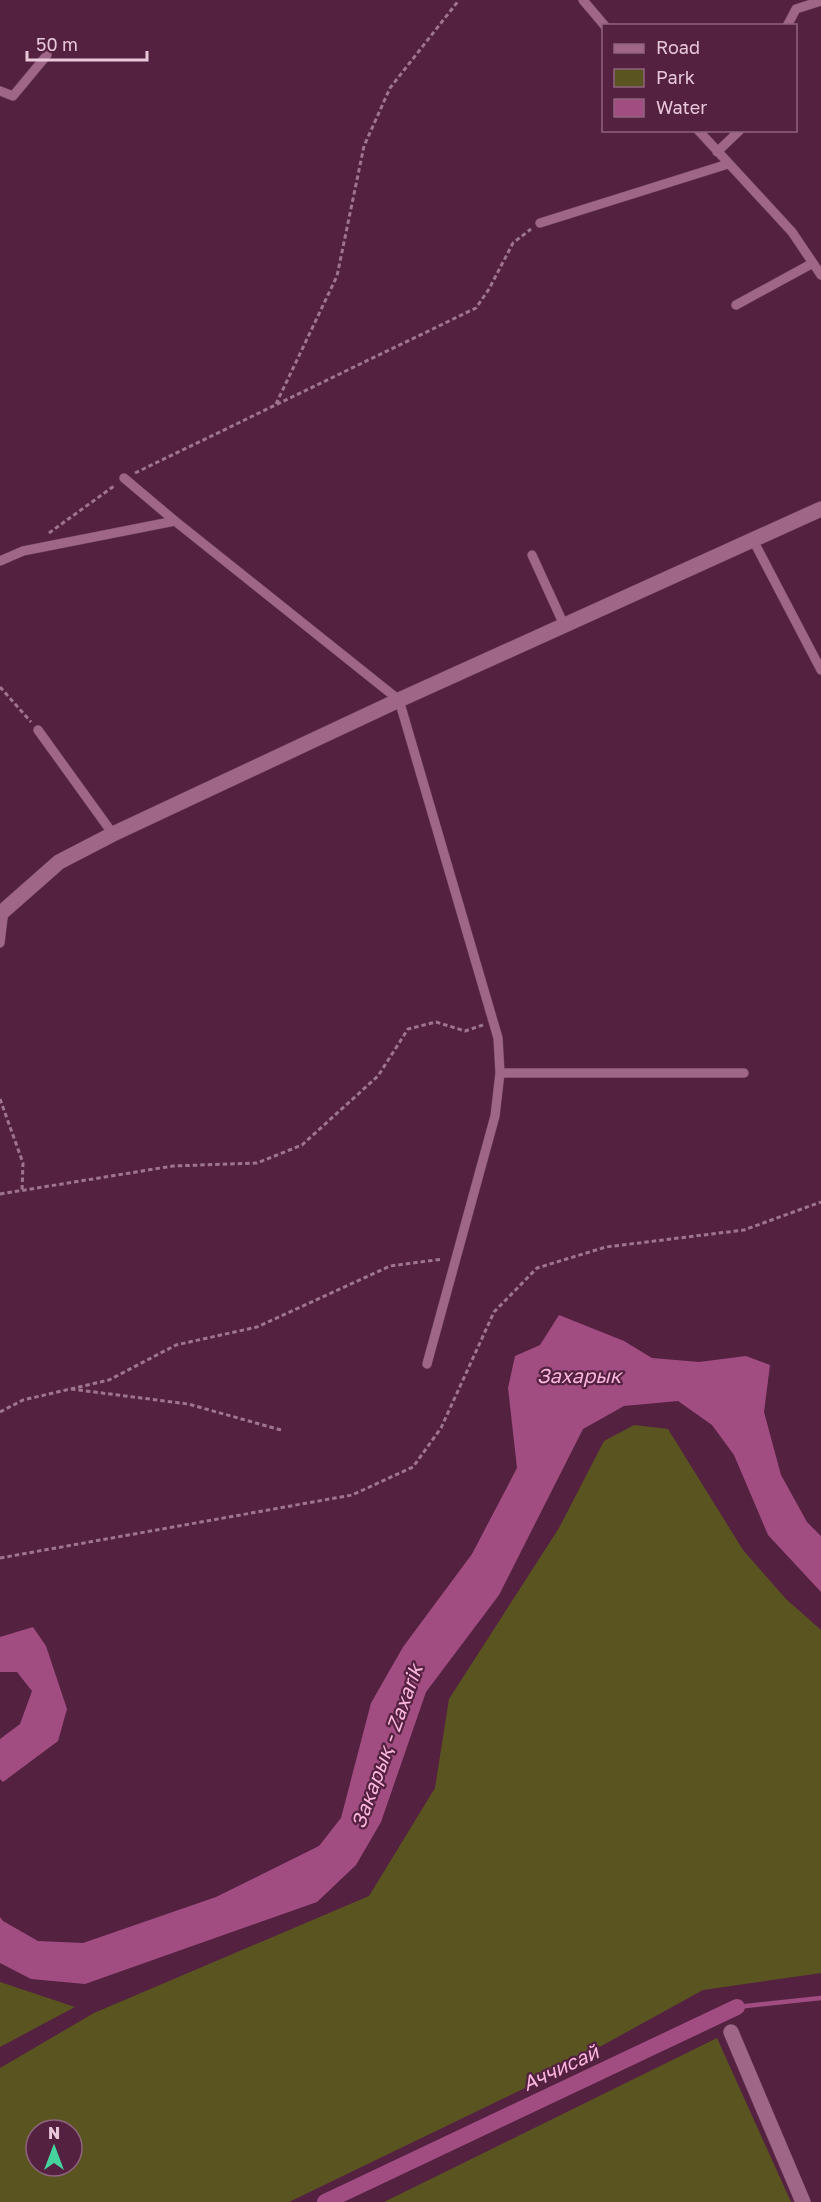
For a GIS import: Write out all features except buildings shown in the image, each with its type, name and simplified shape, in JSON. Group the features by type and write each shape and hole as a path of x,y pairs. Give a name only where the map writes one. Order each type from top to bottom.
{"street":[{"path":"2,912 59,862 113,834 399,700 821,509"},
{"path":"731,2032 803,2202"}],"lane":[{"path":"583,0 603,24"},
{"path":"788,24 796,9 821,1"},
{"path":"0,91 13,96 47,56"},
{"path":"700,132 792,232 821,274"},
{"path":"717,152 738,132"},
{"path":"540,223 728,164"},
{"path":"736,305 813,263"},
{"path":"124,478 399,700 494,1022 498,1038 500,1073 495,1116 427,1364"},
{"path":"0,561 23,551 175,521"},
{"path":"753,540 821,670"},
{"path":"532,555 564,625"},
{"path":"38,730 113,834"},
{"path":"0,943 2,912"},
{"path":"500,1073 744,1073"}],"path":[{"path":"275,405 337,276 364,146 390,88 459,0"},
{"path":"23,551 124,478 476,308 489,289 513,243 540,223"},
{"path":"0,687 38,730"},
{"path":"0,1194 173,1166 257,1163 302,1145 378,1076 408,1029 436,1022 465,1031 494,1022"},
{"path":"0,1099 23,1163 22,1191"},
{"path":"0,1558 352,1495 413,1467 441,1428 494,1312 537,1268 606,1247 744,1230 821,1202"},
{"path":"0,1412 23,1400 109,1380 176,1344 257,1328 390,1266 456,1257"},
{"path":"69,1389 188,1404 281,1430"}],"green space":[{"path":"634,1425 668,1429 743,1550 786,1599 821,1630 821,1973 703,1990 525,2088 289,2202 0,2202 0,2068 94,2013 369,1896 435,1788 449,1699 559,1528 604,1441"},
{"path":"0,1982 75,2007 0,2047"},
{"path":"717,2038 791,2202 384,2202"}],"water":[{"name":"Захарык","path":"559,1315 624,1341 652,1358 699,1362 746,1356 770,1365 764,1412 781,1475 807,1522 821,1536 821,1592 768,1535 734,1455 712,1425 678,1401 624,1406 583,1429 499,1595 426,1692 381,1822 356,1865 317,1902 85,1984 31,1979 0,1963 0,1917 38,1941 83,1943 216,1897 319,1846 341,1818 371,1703 403,1647 472,1554 517,1468 508,1388 515,1356 540,1345"},
{"path":"33,1627 46,1646 67,1709 58,1741 3,1782 0,1779 0,1739 20,1724 32,1691 17,1672 0,1672 0,1637"}],"waterway":[{"name":"Аччисай","path":"737,2007 821,1998"},
{"name":"Аччисай","path":"325,2202 737,2007"}],"water label":[{"name":"Закарық - Zaxarik","path":"386,1746"}]}
